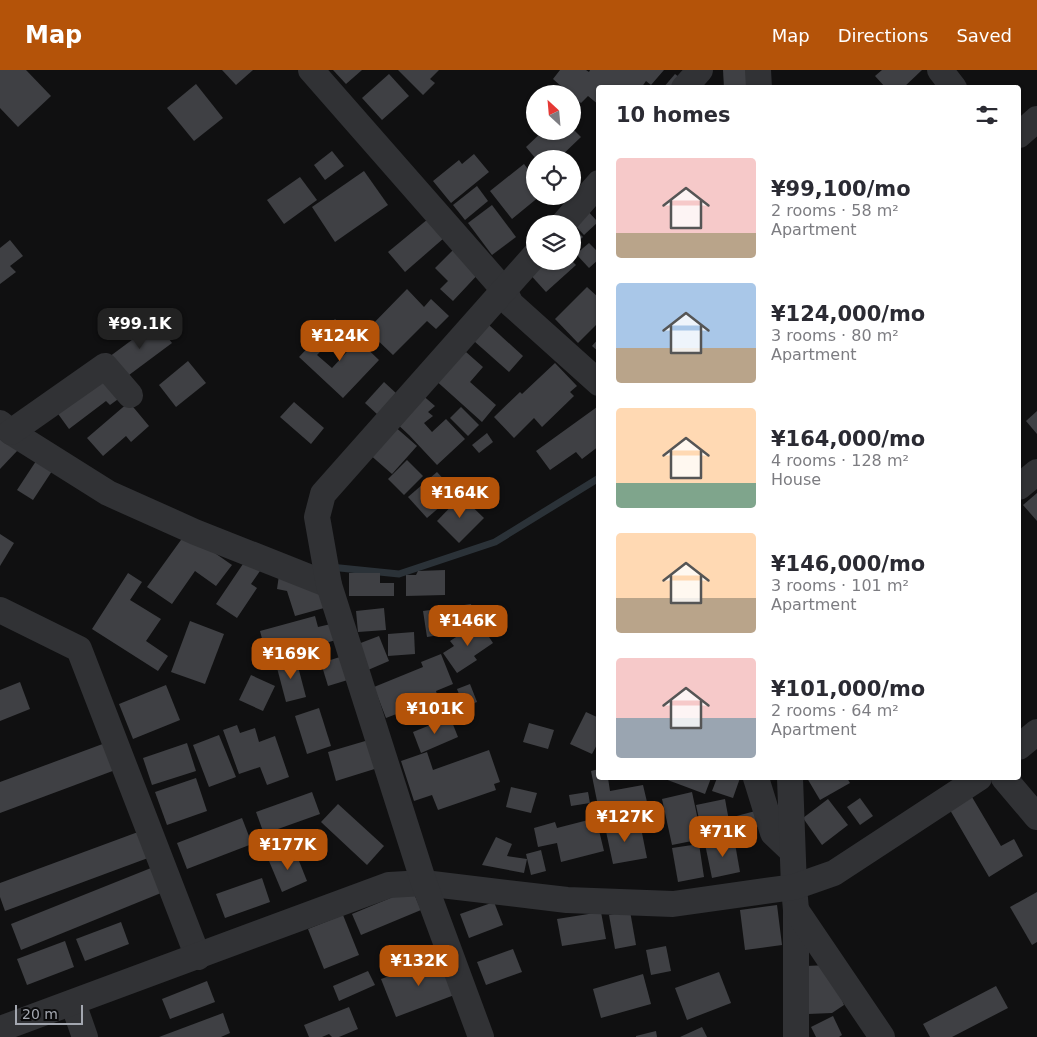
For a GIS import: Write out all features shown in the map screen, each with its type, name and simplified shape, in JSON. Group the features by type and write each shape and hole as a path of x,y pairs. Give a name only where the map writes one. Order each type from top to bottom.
{"street":[{"path":"311,70 504,290 511,304 596,379"},
{"path":"687,85 700,70"},
{"path":"758,70 759,85"},
{"path":"940,70 952,85"},
{"path":"1021,133 1037,119"},
{"path":"571,215 596,186"},
{"path":"481,1037 424,883 329,585 317,517 323,494 526,265"},
{"path":"130,395 105,366 6,427 108,493 195,532 329,585"},
{"path":"1021,484 1037,472"},
{"path":"0,610 79,648 198,957"},
{"path":"1021,745 1037,732"},
{"path":"757,780 773,834 792,851"},
{"path":"790,780 795,899 796,1037"},
{"path":"0,1029 389,885 424,883 567,900 674,904 795,899 977,780"},
{"path":"1006,780 1037,816"},
{"path":"795,899 882,1037"},
{"path":"73,1003 84,1037"}],"building":[{"path":"0,70 26,70 51,96 18,127 0,108"},
{"path":"222,70 253,70 236,85"},
{"path":"333,70 362,70 346,84"},
{"path":"398,70 439,70 430,79 435,83 423,95"},
{"path":"560,70 586,70 589,72 590,70 664,70 651,85 646,81 643,85 596,85 596,103 588,96 581,103 581,85 560,85 553,79"},
{"path":"723,70 750,70 751,85 724,85"},
{"path":"882,70 922,70 906,85 883,85 875,76"},
{"path":"389,74 409,96 382,120 362,98"},
{"path":"675,74 684,81 681,85 666,85"},
{"path":"196,84 223,118 194,141 167,108"},
{"path":"533,140 578,140 567,150 528,150 526,147"},
{"path":"332,151 344,166 325,180 314,165"},
{"path":"474,154 489,172 451,203 433,181 459,160 462,164"},
{"path":"524,164 526,167 526,205 529,205 512,219 490,191"},
{"path":"364,171 388,205 335,242 312,207"},
{"path":"300,177 317,200 284,224 267,200"},
{"path":"477,186 488,201 465,220 453,205"},
{"path":"492,205 516,237 492,255 468,223"},
{"path":"584,207 596,220 596,224 584,235 581,232 581,215 575,215"},
{"path":"428,219 444,238 405,272 388,252"},
{"path":"10,240 23,256 10,266 16,272 0,284 0,248"},
{"path":"589,243 596,250 596,262 589,268 581,259 581,250"},
{"path":"454,249 482,270 453,301 440,289 448,281 435,268"},
{"path":"528,270 570,270 546,292"},
{"path":"587,287 596,295 596,325 578,343 555,319"},
{"path":"407,289 424,307 431,299 449,316 436,329 427,321 393,355 367,330"},
{"path":"335,319 344,327 317,355 332,368 358,340 379,360 343,398 299,357"},
{"path":"156,322 172,343 125,378 109,357"},
{"path":"489,325 523,356 509,372 474,341"},
{"path":"596,341 596,349 592,346"},
{"path":"466,352 483,367 470,382 496,405 482,422 433,378"},
{"path":"188,361 206,383 176,407 159,385"},
{"path":"555,363 577,386 570,392 574,396 542,427 534,418 514,438 494,417"},
{"path":"105,375 121,397 110,405 106,401 69,429 56,411"},
{"path":"384,382 397,394 378,415 365,403"},
{"path":"420,393 435,406 428,412 433,416 424,423 432,432 446,419 465,439 437,465 394,421"},
{"path":"129,402 149,426 131,442 126,436 103,456 87,438"},
{"path":"294,402 324,428 311,444 280,417"},
{"path":"461,407 479,425 468,436 450,418"},
{"path":"596,408 596,448 582,459 576,452 550,470 536,451"},
{"path":"1037,411 1037,434 1026,421"},
{"path":"393,425 417,446 392,474 368,453"},
{"path":"0,432 18,450 0,469"},
{"path":"487,433 493,442 479,453 472,445"},
{"path":"38,458 54,468 33,500 17,490"},
{"path":"407,460 423,476 404,495 388,479"},
{"path":"437,472 456,493 427,518 408,497"},
{"path":"1037,493 1037,521 1023,505"},
{"path":"461,496 484,518 459,543 437,521"},
{"path":"186,533 232,565 216,586 195,571 172,604 147,587"},
{"path":"0,534 14,543 0,566"},
{"path":"247,558 262,568 251,584 257,588 237,618 216,604"},
{"path":"445,570 445,595 406,596 406,575 416,575 418,571"},
{"path":"128,573 142,582 130,600 161,619 146,641 168,656 158,671 92,629"},
{"path":"349,573 380,573 380,583 394,583 394,596 349,596"},
{"path":"279,575 317,585 324,608 295,616 287,591 277,589"},
{"path":"471,604 473,620 444,624 446,634 427,637 423,611"},
{"path":"384,608 386,630 358,632 356,611"},
{"path":"315,616 318,627 335,623 339,639 316,646 315,641 266,654 260,631"},
{"path":"190,621 224,634 205,684 171,672"},
{"path":"479,622 493,643 474,656 477,660 457,673 443,653 454,646 450,641"},
{"path":"414,632 415,654 388,656 388,634"},
{"path":"379,636 389,661 368,670 358,644"},
{"path":"441,654 453,684 436,691 438,698 386,718 374,687 423,667 421,662"},
{"path":"343,656 351,679 328,686 321,663"},
{"path":"296,659 306,697 286,702 276,664"},
{"path":"251,675 275,686 263,711 239,700"},
{"path":"20,682 30,709 0,721 0,690"},
{"path":"470,684 477,702 464,707 457,689"},
{"path":"166,685 180,720 133,739 119,704"},
{"path":"319,708 331,746 307,754 295,716"},
{"path":"586,712 596,717 596,747 592,754 570,744"},
{"path":"450,717 458,737 421,753 413,732"},
{"path":"529,723 554,730 548,749 523,742"},
{"path":"237,725 240,733 255,728 259,742 275,736 289,777 267,785 260,767 239,774 223,730"},
{"path":"219,735 236,777 209,787 193,745"},
{"path":"372,739 381,767 336,781 328,752"},
{"path":"108,742 118,769 0,813 0,782"},
{"path":"187,743 196,771 152,785 143,758"},
{"path":"489,750 500,782 494,784 496,790 438,810 432,795 414,801 401,761 427,752 433,770"},
{"path":"596,770 596,780 608,780 610,791 643,785 647,802 626,806 624,801 598,806 591,771"},
{"path":"196,778 207,811 167,825 155,792"},
{"path":"668,780 710,780 705,794"},
{"path":"716,780 739,780 733,798 712,791"},
{"path":"808,780 848,780 850,783 820,800"},
{"path":"511,787 537,793 531,813 506,807"},
{"path":"312,792 320,814 264,834 256,812"},
{"path":"588,792 590,803 571,806 569,795"},
{"path":"692,792 702,839 672,845 662,799"},
{"path":"972,797 1001,846 1014,839 1023,856 989,877 950,810"},
{"path":"860,798 873,816 860,825 847,807"},
{"path":"725,799 731,832 703,838 696,805"},
{"path":"828,799 848,825 822,845 803,818"},
{"path":"338,804 384,846 367,865 321,822"},
{"path":"759,810 763,825 737,832 733,817"},
{"path":"242,818 252,844 187,869 177,843"},
{"path":"596,818 604,851 561,862 557,843 538,847 534,828 555,822 557,828"},
{"path":"620,819 622,832 641,828 647,858 613,864 604,822"},
{"path":"138,832 148,858 5,911 0,897 0,883"},
{"path":"496,837 512,844 507,856 527,859 524,873 482,865"},
{"path":"734,838 740,872 712,878 705,844"},
{"path":"699,844 704,877 678,882 672,848"},
{"path":"541,850 546,871 531,875 526,854"},
{"path":"295,851 307,881 282,892 269,861"},
{"path":"151,868 161,893 21,950 11,924"},
{"path":"262,878 270,902 225,918 216,894"},
{"path":"412,889 421,910 361,935 352,914"},
{"path":"1037,892 1037,942 1032,945 1010,907"},
{"path":"494,902 503,925 469,938 460,914"},
{"path":"777,905 782,945 745,950 740,910"},
{"path":"630,911 636,945 615,949 609,915"},
{"path":"601,912 606,939 562,946 557,919"},
{"path":"343,915 359,955 324,969 308,929"},
{"path":"121,922 129,944 85,961 76,939"},
{"path":"65,941 74,967 27,985 17,959"},
{"path":"666,946 671,971 651,975 646,950"},
{"path":"513,949 522,972 486,985 477,962"},
{"path":"443,957 457,994 396,1017 381,979"},
{"path":"828,965 844,1005 832,1013 808,1014 806,966"},
{"path":"368,971 375,985 339,1001 333,986"},
{"path":"719,972 731,1003 687,1020 675,988"},
{"path":"643,974 651,1004 601,1018 593,989"},
{"path":"207,981 215,1002 170,1019 162,999"},
{"path":"996,986 1008,1008 952,1037 930,1037 923,1024"},
{"path":"349,1007 358,1029 339,1037 332,1037 329,1034 322,1037 309,1037 304,1025"},
{"path":"223,1013 230,1033 221,1037 159,1037"},
{"path":"833,1016 842,1035 839,1037 816,1037 811,1027"},
{"path":"702,1027 707,1037 680,1037"},
{"path":"656,1031 657,1037 636,1037 636,1036"}],"waterway":[{"path":"330,567 399,574 495,542 596,480"}]}
